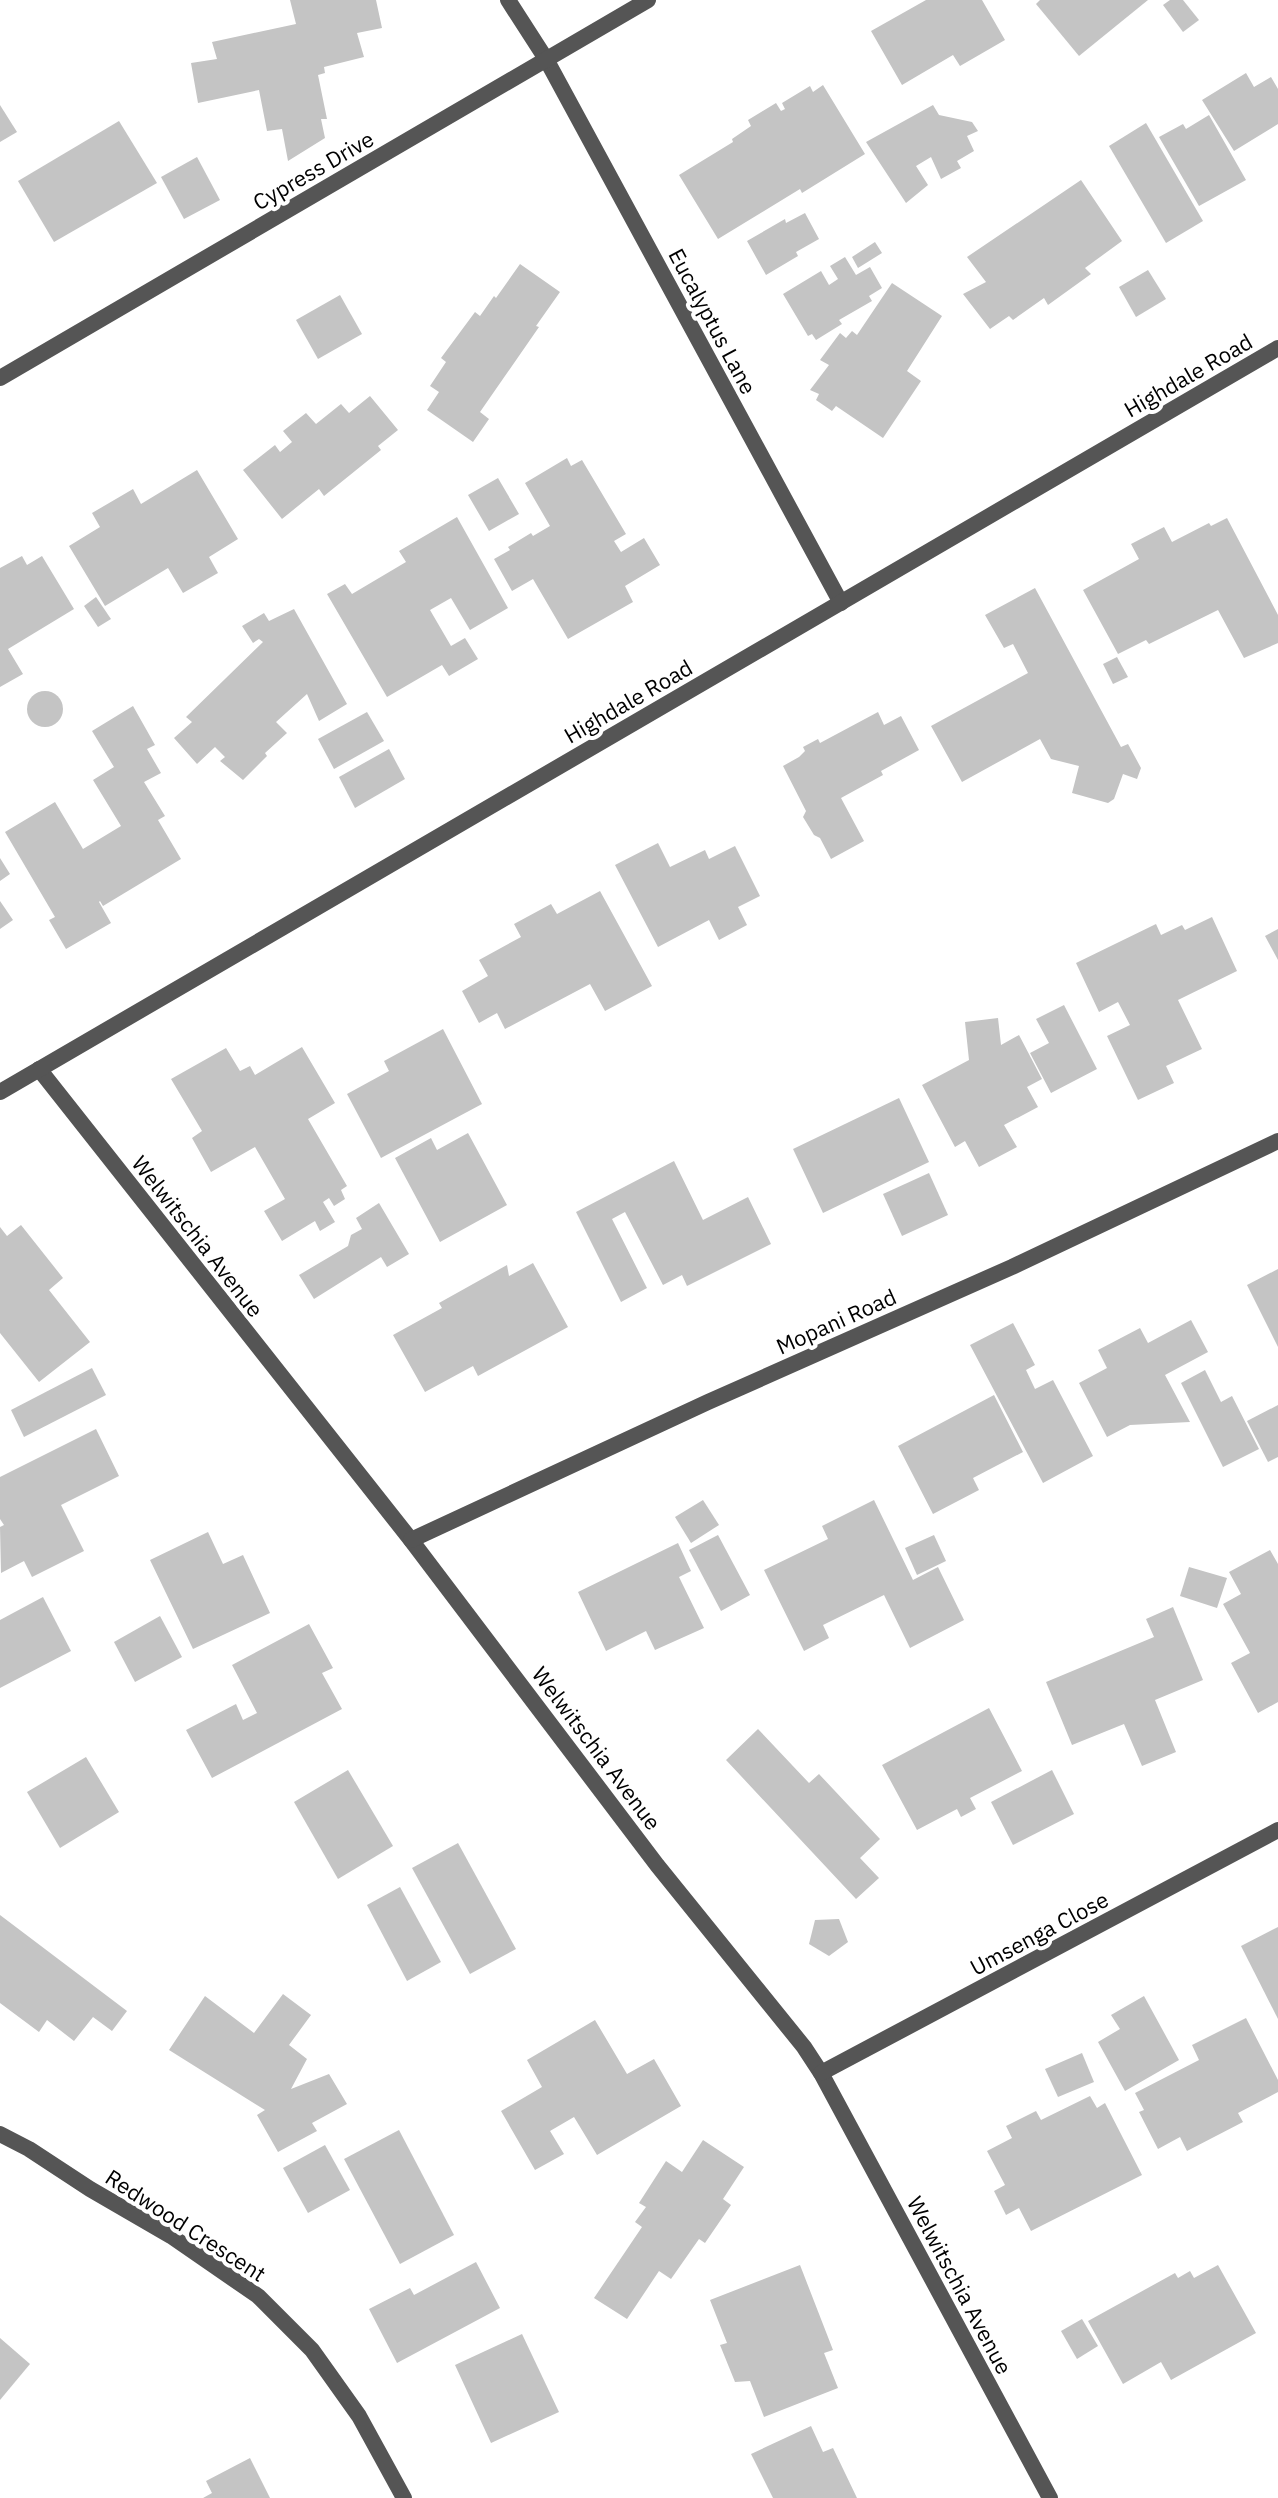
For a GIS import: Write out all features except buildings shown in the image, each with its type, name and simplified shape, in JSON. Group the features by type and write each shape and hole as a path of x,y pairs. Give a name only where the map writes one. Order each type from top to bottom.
{"street":[{"name":"Eucalyptus Lane","path":"508,0 546,59 841,603"},
{"name":"Cypress Drive","path":"0,378 648,0"},
{"name":"Highdale Road","path":"0,1092 1278,348"},
{"name":"Welwitschia Avenue","path":"39,1069 411,1540 657,1865 804,2047 821,2073 1050,2498"},
{"name":"Mopani Road","path":"411,1540 708,1402 1012,1267 1278,1141"},
{"name":"Umsenga Close","path":"821,2073 1278,1830"},
{"name":"Redwood Crescent","path":"0,2134 171,2236 258,2296 312,2350 359,2416 404,2498"}]}
